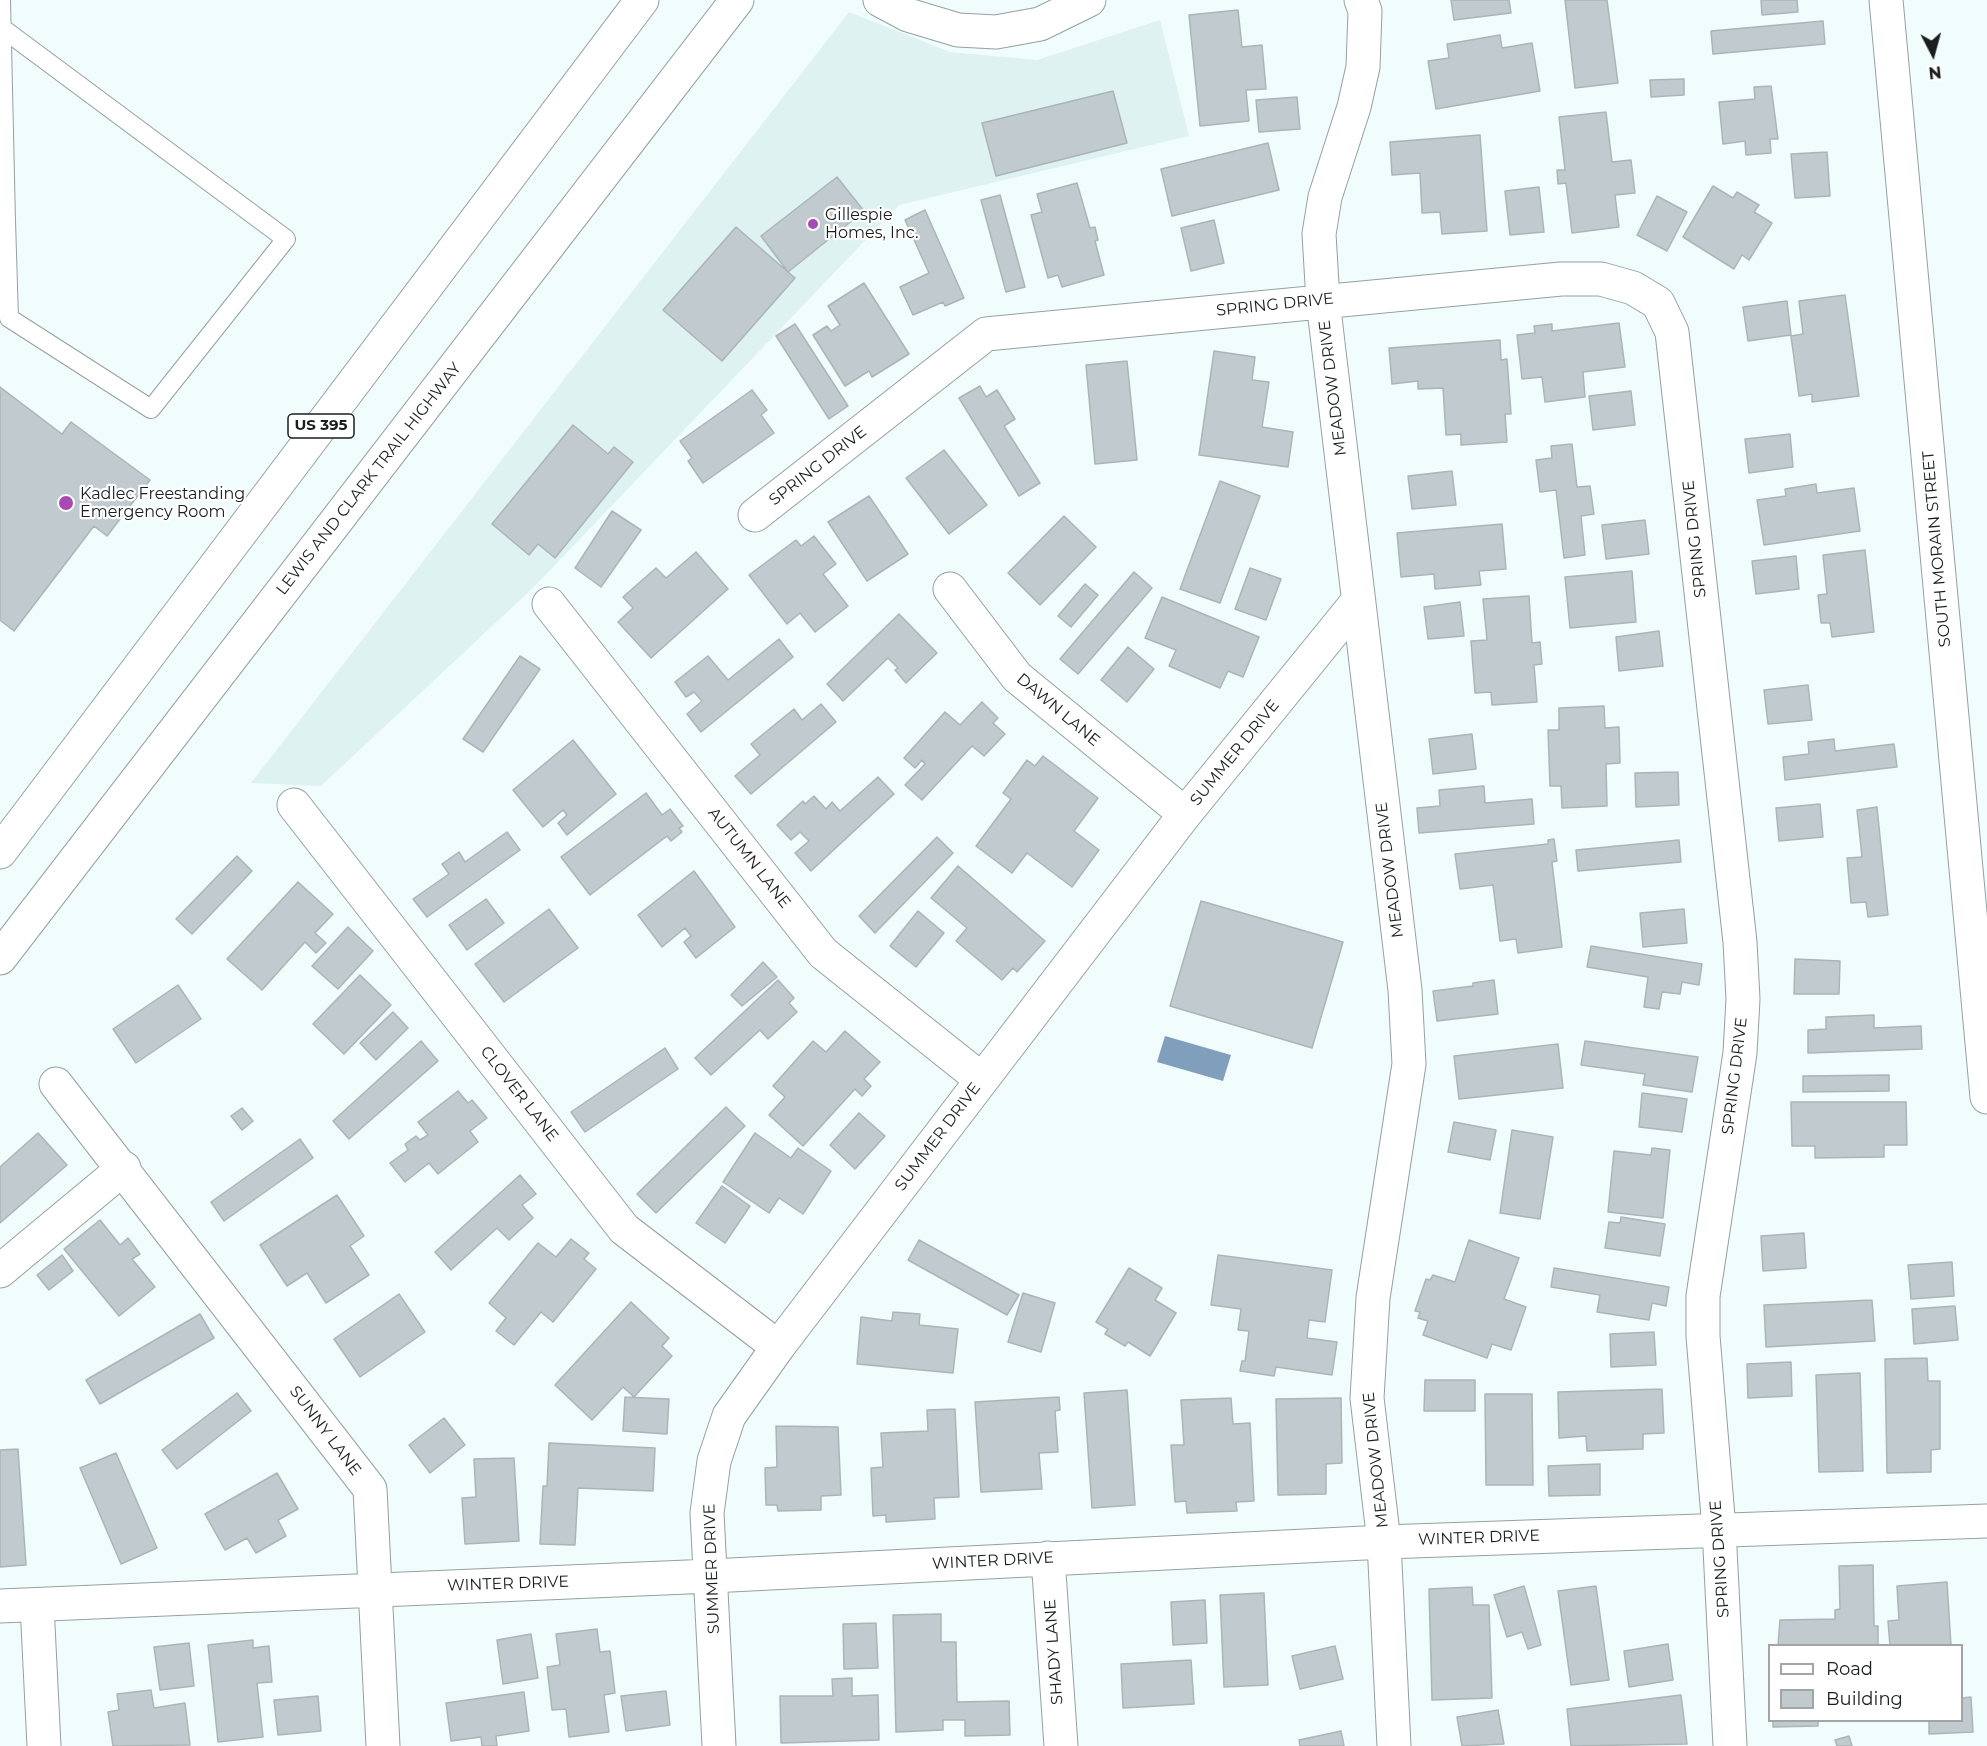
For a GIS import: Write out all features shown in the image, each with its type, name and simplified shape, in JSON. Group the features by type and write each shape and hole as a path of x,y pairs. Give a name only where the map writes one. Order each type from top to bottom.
{"main road":[{"name":"US 395","path":"0,852 642,0"},
{"name":"LEWIS AND CLARK TRAIL HIGHWAY","path":"0,958 737,0"},
{"path":"880,0 908,15 958,30 996,32 1040,24 1089,0"},
{"name":"MEADOW DRIVE","path":"1360,0 1365,11 1363,67 1354,107 1325,197 1319,234 1323,301 1405,990 1409,1064 1373,1298 1367,1398 1384,1542 1394,1746"},
{"name":"SOUTH MORAIN STREET","path":"1886,0 1987,1097"},
{"name":"SPRING DRIVE","path":"755,515 986,334 1561,279 1601,279 1633,288 1658,303 1672,332 1740,942 1743,999 1740,1053 1703,1296 1703,1336 1719,1529 1730,1746"},
{"name":"DAWN LANE","path":"950,589 1017,677 1185,814"},
{"name":"SUMMER DRIVE","path":"719,1746 707,1513 714,1461 729,1416 778,1347 981,1079 1185,814 1358,601"},
{"name":"AUTUMN LANE","path":"549,604 823,953 981,1079"},
{"name":"CLOVER LANE","path":"294,805 624,1229 778,1347"},
{"name":"SUNNY LANE","path":"56,1084 124,1168 370,1489 383,1746"},
{"path":"0,1271 124,1168"},
{"name":"WINTER DRIVE","path":"0,1606 711,1576 1384,1542 1987,1521"},
{"name":"SHADY LANE","path":"1048,1558 1061,1746"},
{"path":"38,1605 45,1746"}],"lane":[{"path":"2,0 2,28 2,140 3,221 9,318 151,409 286,239 2,28"}],"shaded area":[{"path":"849,12 950,52 1037,60 1160,20 1189,136 899,205 535,586 321,786 251,783"}],"water":[{"path":"1165,1036 1231,1055 1223,1081 1157,1062"}],"building":[{"path":"1451,0 1509,0 1511,13 1454,20"},
{"path":"1565,0 1607,0 1618,83 1575,88"},
{"path":"1761,0 1797,0 1798,12 1762,15"},
{"path":"1238,10 1242,47 1262,45 1266,89 1246,90 1249,121 1200,126 1189,15"},
{"path":"1823,21 1825,44 1713,54 1711,31"},
{"path":"1500,35 1502,48 1532,43 1540,91 1436,109 1428,61 1449,58 1447,44"},
{"path":"1684,79 1684,95 1651,97 1650,80"},
{"path":"1771,86 1778,139 1770,139 1771,153 1746,155 1745,141 1723,144 1719,102 1755,99 1754,87"},
{"path":"1113,91 1127,143 996,176 982,123"},
{"path":"1297,97 1300,129 1259,132 1256,100"},
{"path":"1606,112 1612,162 1631,160 1635,193 1615,195 1619,227 1572,233 1566,183 1558,184 1557,170 1565,170 1559,117"},
{"path":"1480,135 1487,231 1442,234 1440,212 1422,213 1420,173 1392,175 1390,142"},
{"path":"1268,143 1279,190 1172,216 1161,169"},
{"path":"1827,152 1830,196 1795,198 1791,154"},
{"name":"Gillespie Homes, Inc.","path":"837,177 864,211 788,272 761,236"},
{"path":"1077,183 1090,228 1095,227 1098,240 1095,241 1104,275 1062,287 1058,275 1048,278 1031,215 1042,212 1037,194"},
{"path":"1713,186 1733,198 1737,192 1759,205 1754,212 1772,223 1749,260 1742,255 1734,269 1683,237"},
{"path":"1539,187 1544,232 1510,235 1505,191"},
{"path":"1000,195 1025,287 1006,292 981,200"},
{"path":"1657,196 1687,212 1667,251 1637,235"},
{"path":"925,210 964,298 945,306 943,302 913,315 900,287 929,273 905,220"},
{"path":"1214,220 1224,263 1191,271 1181,228"},
{"path":"736,227 795,278 722,361 663,310"},
{"path":"864,283 909,354 872,377 869,371 845,386 813,335 827,326 831,331 840,325 828,306"},
{"path":"1845,295 1859,396 1812,402 1812,394 1799,396 1791,336 1803,334 1799,301"},
{"path":"1787,301 1791,335 1748,341 1743,307"},
{"path":"1619,323 1625,367 1583,372 1585,397 1545,402 1542,377 1522,379 1517,335 1535,333 1534,326 1552,324 1552,331"},
{"path":"795,324 848,406 829,419 776,336"},
{"path":"1500,340 1501,360 1507,359 1511,414 1505,414 1507,442 1461,445 1461,434 1446,435 1443,388 1418,389 1418,381 1392,384 1389,348"},
{"path":"1214,351 1255,357 1252,380 1269,382 1262,427 1293,432 1288,467 1199,455"},
{"path":"1127,361 1137,460 1095,464 1086,365"},
{"path":"980,386 986,397 997,390 1015,419 1004,426 1040,483 1019,496 959,398"},
{"name":"Kadlec Freestanding Emergency Room","path":"0,387 62,434 71,422 150,480 107,536 94,526 14,631 0,620"},
{"path":"752,390 767,410 761,415 774,433 703,483 688,461 692,458 680,441"},
{"path":"1631,391 1635,425 1593,430 1589,396"},
{"path":"573,425 608,454 614,447 633,462 555,558 538,544 529,555 492,524"},
{"path":"1790,434 1793,467 1749,473 1745,439"},
{"path":"1572,444 1577,487 1590,486 1594,514 1581,516 1585,555 1564,558 1556,490 1540,492 1536,460 1552,458 1551,446"},
{"path":"944,450 987,505 949,534 906,478"},
{"path":"1452,471 1456,505 1412,509 1408,476"},
{"path":"1220,481 1260,496 1220,603 1180,589"},
{"path":"1816,484 1817,493 1854,488 1860,531 1764,545 1757,500 1786,496 1785,489"},
{"path":"869,496 908,554 867,581 828,522"},
{"path":"612,511 641,530 601,587 575,568"},
{"path":"1064,516 1096,547 1040,605 1008,573"},
{"path":"1645,520 1649,554 1606,559 1602,525"},
{"path":"1502,524 1506,569 1479,571 1481,585 1435,589 1434,574 1401,577 1397,533"},
{"path":"814,536 836,564 823,574 848,606 815,632 800,613 787,624 749,575 796,540 801,546"},
{"path":"1865,550 1874,632 1832,637 1830,623 1821,623 1818,595 1827,594 1823,555"},
{"path":"696,552 728,589 651,658 618,622 633,608 623,597 656,568 666,578"},
{"path":"1796,556 1799,589 1756,594 1752,561"},
{"path":"1250,568 1281,579 1266,620 1235,609"},
{"path":"1632,571 1636,622 1570,628 1565,577"},
{"path":"1134,572 1152,588 1078,674 1060,659"},
{"path":"1085,584 1098,595 1071,627 1058,616"},
{"path":"1529,596 1532,643 1540,642 1542,664 1534,665 1537,702 1492,705 1491,692 1475,693 1471,641 1487,640 1483,599"},
{"path":"1162,597 1259,637 1243,677 1228,671 1220,688 1169,666 1176,650 1145,638"},
{"path":"1460,602 1464,636 1428,639 1424,607"},
{"path":"899,614 937,653 906,683 895,670 898,668 888,658 843,701 827,684"},
{"path":"1659,631 1663,666 1619,671 1616,637"},
{"path":"779,639 793,657 701,732 687,714 702,701 694,692 686,697 675,682 708,656 728,680"},
{"path":"1128,647 1154,669 1127,702 1101,680"},
{"path":"520,656 540,669 483,752 463,739"},
{"path":"1808,685 1812,720 1768,724 1764,690"},
{"path":"982,702 998,718 993,723 1005,734 984,756 972,746 922,800 905,785 925,764 922,760 915,768 904,758 945,712 960,725"},
{"path":"821,704 836,722 751,794 735,776 760,755 751,744 794,709 802,720"},
{"path":"1604,706 1605,728 1619,727 1620,763 1606,764 1607,806 1562,808 1561,786 1550,786 1548,730 1559,730 1559,708"},
{"path":"1472,734 1476,769 1433,774 1429,739"},
{"path":"1834,739 1835,751 1894,744 1897,767 1785,780 1783,757 1809,754 1808,742"},
{"path":"573,740 616,794 567,835 558,823 567,815 563,810 543,827 513,790"},
{"path":"1043,756 1098,798 1074,831 1099,850 1072,887 1027,853 1012,873 976,846 1011,799 1003,793 1027,760 1035,766"},
{"path":"1678,772 1679,805 1636,807 1635,773"},
{"path":"878,777 894,794 811,871 795,853 809,841 800,832 791,840 777,825 803,801 805,804 814,796 826,809 832,802 840,811"},
{"path":"1484,786 1485,803 1532,799 1534,824 1419,833 1417,808 1440,806 1439,790"},
{"path":"646,793 662,815 670,809 683,826 679,828 682,832 671,841 667,836 590,895 561,857"},
{"path":"1820,804 1823,837 1779,841 1776,808"},
{"path":"1877,807 1888,915 1868,917 1866,902 1851,903 1847,858 1862,857 1857,810"},
{"path":"507,832 520,850 427,917 413,899 449,874 442,864 459,852 465,862"},
{"path":"937,837 953,853 875,933 859,916"},
{"path":"1554,839 1557,861 1552,862 1562,947 1518,953 1516,939 1500,941 1493,885 1460,889 1455,854 1548,844 1548,840"},
{"path":"1679,840 1681,862 1578,871 1576,850"},
{"path":"237,856 252,871 192,934 176,919"},
{"path":"958,866 1045,941 1017,972 1013,968 1002,980 956,941 967,928 931,898"},
{"path":"694,871 735,927 696,958 684,942 691,936 685,928 662,947 638,915"},
{"path":"298,882 333,914 315,933 326,943 316,953 305,942 262,990 227,959"},
{"path":"486,899 504,923 467,950 449,925"},
{"path":"1201,901 1343,942 1312,1048 1170,1006"},
{"path":"549,909 578,948 504,1002 475,964"},
{"path":"1684,909 1687,943 1643,947 1640,913"},
{"path":"918,911 944,933 916,967 890,946"},
{"path":"348,927 373,951 338,989 312,966"},
{"path":"1591,946 1702,964 1699,985 1682,982 1680,994 1662,992 1659,1009 1644,1007 1648,977 1587,967"},
{"path":"1795,959 1840,961 1839,994 1794,994"},
{"path":"763,962 777,977 742,1006 731,995"},
{"path":"360,975 391,1005 344,1054 313,1024"},
{"path":"778,980 794,998 789,1003 797,1012 768,1039 760,1030 711,1075 695,1058"},
{"path":"1494,980 1498,1014 1437,1021 1433,991 1473,986 1473,983"},
{"path":"178,985 201,1019 136,1063 113,1029"},
{"path":"393,1012 408,1028 376,1060 360,1043"},
{"path":"1874,1015 1874,1028 1921,1026 1922,1049 1808,1053 1808,1030 1826,1029 1826,1017"},
{"path":"845,1031 880,1062 864,1079 871,1086 862,1096 855,1089 803,1146 769,1115 785,1097 773,1086 813,1041 826,1052"},
{"path":"421,1041 438,1061 349,1139 333,1121"},
{"path":"1585,1041 1698,1057 1692,1092 1643,1085 1645,1074 1581,1065"},
{"path":"1558,1044 1563,1088 1459,1099 1454,1056"},
{"path":"665,1048 678,1069 585,1132 571,1112"},
{"path":"1889,1075 1889,1091 1803,1092 1803,1076"},
{"path":"458,1091 468,1103 472,1100 487,1118 470,1131 478,1142 438,1174 429,1163 405,1182 390,1163 408,1150 405,1144 416,1136 420,1140 428,1135 418,1122"},
{"path":"1642,1093 1687,1099 1682,1132 1639,1127"},
{"path":"1791,1102 1906,1102 1907,1145 1884,1145 1884,1157 1815,1158 1815,1146 1792,1146"},
{"path":"726,1107 745,1126 656,1213 637,1194"},
{"path":"242,1108 253,1121 242,1130 231,1116"},
{"path":"859,1113 885,1136 855,1169 830,1145"},
{"path":"1454,1122 1496,1130 1490,1160 1448,1152"},
{"path":"1512,1130 1553,1137 1540,1219 1500,1213"},
{"path":"38,1133 67,1165 0,1223 0,1167"},
{"path":"755,1133 791,1158 798,1148 831,1171 803,1214 779,1198 769,1213 723,1182"},
{"path":"300,1139 313,1158 224,1221 211,1202"},
{"path":"1652,1148 1670,1150 1663,1218 1608,1212 1614,1151 1651,1155"},
{"path":"520,1175 536,1194 522,1205 533,1218 509,1240 497,1228 451,1270 435,1252"},
{"path":"722,1186 750,1206 725,1243 696,1223"},
{"path":"337,1195 364,1236 350,1246 369,1275 326,1303 307,1273 287,1286 260,1245"},
{"path":"1621,1217 1665,1224 1660,1256 1605,1248 1609,1222 1620,1223"},
{"path":"100,1220 120,1245 128,1238 140,1254 132,1259 155,1287 119,1316 64,1249"},
{"path":"1804,1233 1806,1268 1763,1271 1761,1236"},
{"path":"571,1239 589,1253 584,1259 596,1269 553,1322 541,1312 514,1345 496,1331 506,1318 489,1303 538,1243 556,1257"},
{"path":"919,1240 1019,1295 1007,1315 908,1260"},
{"path":"1469,1240 1519,1258 1504,1299 1526,1307 1511,1350 1492,1344 1487,1358 1423,1335 1428,1321 1418,1318 1420,1312 1415,1311 1426,1279 1430,1280 1433,1275 1455,1282"},
{"path":"62,1255 73,1271 49,1290 37,1275"},
{"path":"1218,1255 1332,1270 1325,1322 1309,1320 1307,1338 1337,1342 1332,1375 1276,1367 1274,1376 1240,1371 1242,1361 1245,1361 1249,1331 1238,1330 1241,1309 1211,1305"},
{"path":"1952,1262 1954,1296 1911,1299 1908,1265"},
{"path":"1129,1268 1162,1288 1155,1300 1176,1313 1150,1356 1128,1342 1125,1346 1105,1334 1108,1329 1096,1322"},
{"path":"1554,1268 1669,1287 1666,1306 1652,1303 1649,1320 1597,1312 1600,1295 1551,1287"},
{"path":"1023,1293 1055,1303 1041,1352 1008,1342"},
{"path":"399,1294 425,1332 360,1377 334,1339"},
{"path":"1872,1300 1875,1341 1766,1347 1764,1305"},
{"path":"631,1302 669,1338 662,1346 672,1356 634,1397 623,1387 592,1420 555,1385"},
{"path":"1955,1306 1958,1340 1914,1344 1912,1309"},
{"path":"893,1312 920,1314 919,1325 958,1329 953,1373 857,1364 861,1317 892,1321"},
{"path":"200,1314 214,1338 100,1404 86,1380"},
{"path":"1654,1332 1656,1365 1611,1367 1610,1334"},
{"path":"1927,1358 1928,1381 1940,1381 1940,1449 1931,1450 1931,1472 1887,1473 1885,1359"},
{"path":"1791,1362 1792,1396 1748,1398 1747,1364"},
{"path":"1860,1373 1863,1471 1819,1472 1816,1375"},
{"path":"1425,1380 1475,1380 1475,1411 1424,1411"},
{"path":"1662,1389 1664,1433 1643,1434 1643,1449 1587,1451 1586,1436 1559,1438 1558,1392"},
{"path":"1127,1390 1135,1505 1092,1508 1084,1393"},
{"path":"237,1393 251,1411 177,1469 162,1450"},
{"path":"1485,1394 1532,1394 1533,1485 1486,1485"},
{"path":"625,1397 669,1399 667,1434 623,1431"},
{"path":"1059,1397 1060,1410 1055,1411 1058,1452 1039,1453 1042,1489 981,1492 975,1402"},
{"path":"1231,1398 1233,1424 1250,1423 1254,1501 1236,1502 1237,1511 1187,1513 1186,1501 1175,1502 1171,1445 1184,1445 1181,1400"},
{"path":"1341,1398 1342,1463 1326,1464 1326,1494 1278,1495 1276,1399"},
{"path":"955,1409 959,1497 934,1498 935,1519 886,1522 886,1515 873,1516 871,1468 883,1467 881,1433 928,1431 927,1410"},
{"path":"444,1418 465,1445 430,1473 409,1445"},
{"path":"776,1426 838,1427 841,1495 821,1496 821,1510 778,1511 777,1505 766,1505 765,1468 777,1467"},
{"path":"549,1443 655,1448 653,1491 578,1488 575,1545 540,1544 543,1486 547,1486"},
{"path":"18,1449 26,1565 0,1567 0,1450"},
{"path":"116,1453 157,1548 121,1564 80,1468"},
{"path":"514,1458 519,1541 465,1544 462,1498 476,1497 474,1459"},
{"path":"1600,1464 1600,1495 1549,1496 1548,1466"},
{"path":"277,1473 298,1509 278,1520 286,1536 256,1553 247,1538 225,1550 205,1514"},
{"path":"1873,1565 1874,1626 1878,1626 1878,1644 1778,1644 1780,1620 1835,1619 1835,1610 1840,1609 1839,1566"},
{"path":"1947,1582 1951,1644 1890,1644 1888,1621 1899,1620 1897,1586"},
{"path":"1524,1586 1541,1645 1528,1649 1522,1632 1507,1637 1494,1595"},
{"path":"1596,1586 1609,1680 1571,1685 1558,1591"},
{"path":"1472,1587 1473,1605 1489,1605 1492,1698 1432,1700 1429,1589"},
{"path":"1264,1593 1268,1685 1224,1687 1220,1595"},
{"path":"1205,1600 1207,1643 1173,1645 1171,1602"},
{"path":"941,1614 941,1642 956,1642 957,1702 1009,1701 1010,1735 965,1736 965,1720 943,1720 943,1730 896,1732 893,1615"},
{"path":"876,1623 878,1668 844,1669 843,1624"},
{"path":"597,1629 600,1652 610,1651 615,1693 604,1695 609,1732 569,1737 566,1709 552,1710 547,1667 560,1665 556,1634"},
{"path":"531,1634 538,1678 503,1684 497,1640"},
{"path":"253,1640 253,1648 269,1646 272,1682 257,1683 263,1737 218,1742 208,1645"},
{"path":"189,1643 194,1686 160,1690 154,1647"},
{"path":"1668,1644 1673,1680 1629,1687 1624,1651"},
{"path":"1335,1646 1343,1679 1300,1689 1292,1656"},
{"path":"1191,1660 1194,1704 1123,1708 1121,1664"},
{"path":"852,1678 852,1696 878,1695 879,1740 781,1743 780,1696 833,1696 832,1679"},
{"path":"151,1690 154,1708 185,1703 190,1745 113,1746 108,1712 119,1710 117,1694"},
{"path":"666,1691 670,1725 626,1731 621,1696"},
{"path":"524,1692 529,1731 496,1736 497,1746 482,1746 481,1737 451,1741 446,1703"},
{"path":"1681,1695 1687,1744 1571,1746 1567,1709"},
{"path":"318,1696 321,1731 278,1735 274,1700"},
{"path":"1971,1697 1973,1732 1929,1734 1929,1722 1963,1722 1963,1698"},
{"path":"1498,1710 1504,1744 1462,1746 1457,1717"},
{"path":"1773,1722 1818,1722 1818,1726 1773,1727"},
{"path":"1341,1731 1344,1746 1300,1746 1299,1740"},
{"path":"1849,1736 1852,1746 1837,1746 1835,1740"}],"place":[{"name":"Gillespie Homes, Inc.","path":"813,224"},
{"name":"Kadlec Freestanding Emergency Room","path":"66,503"}]}
